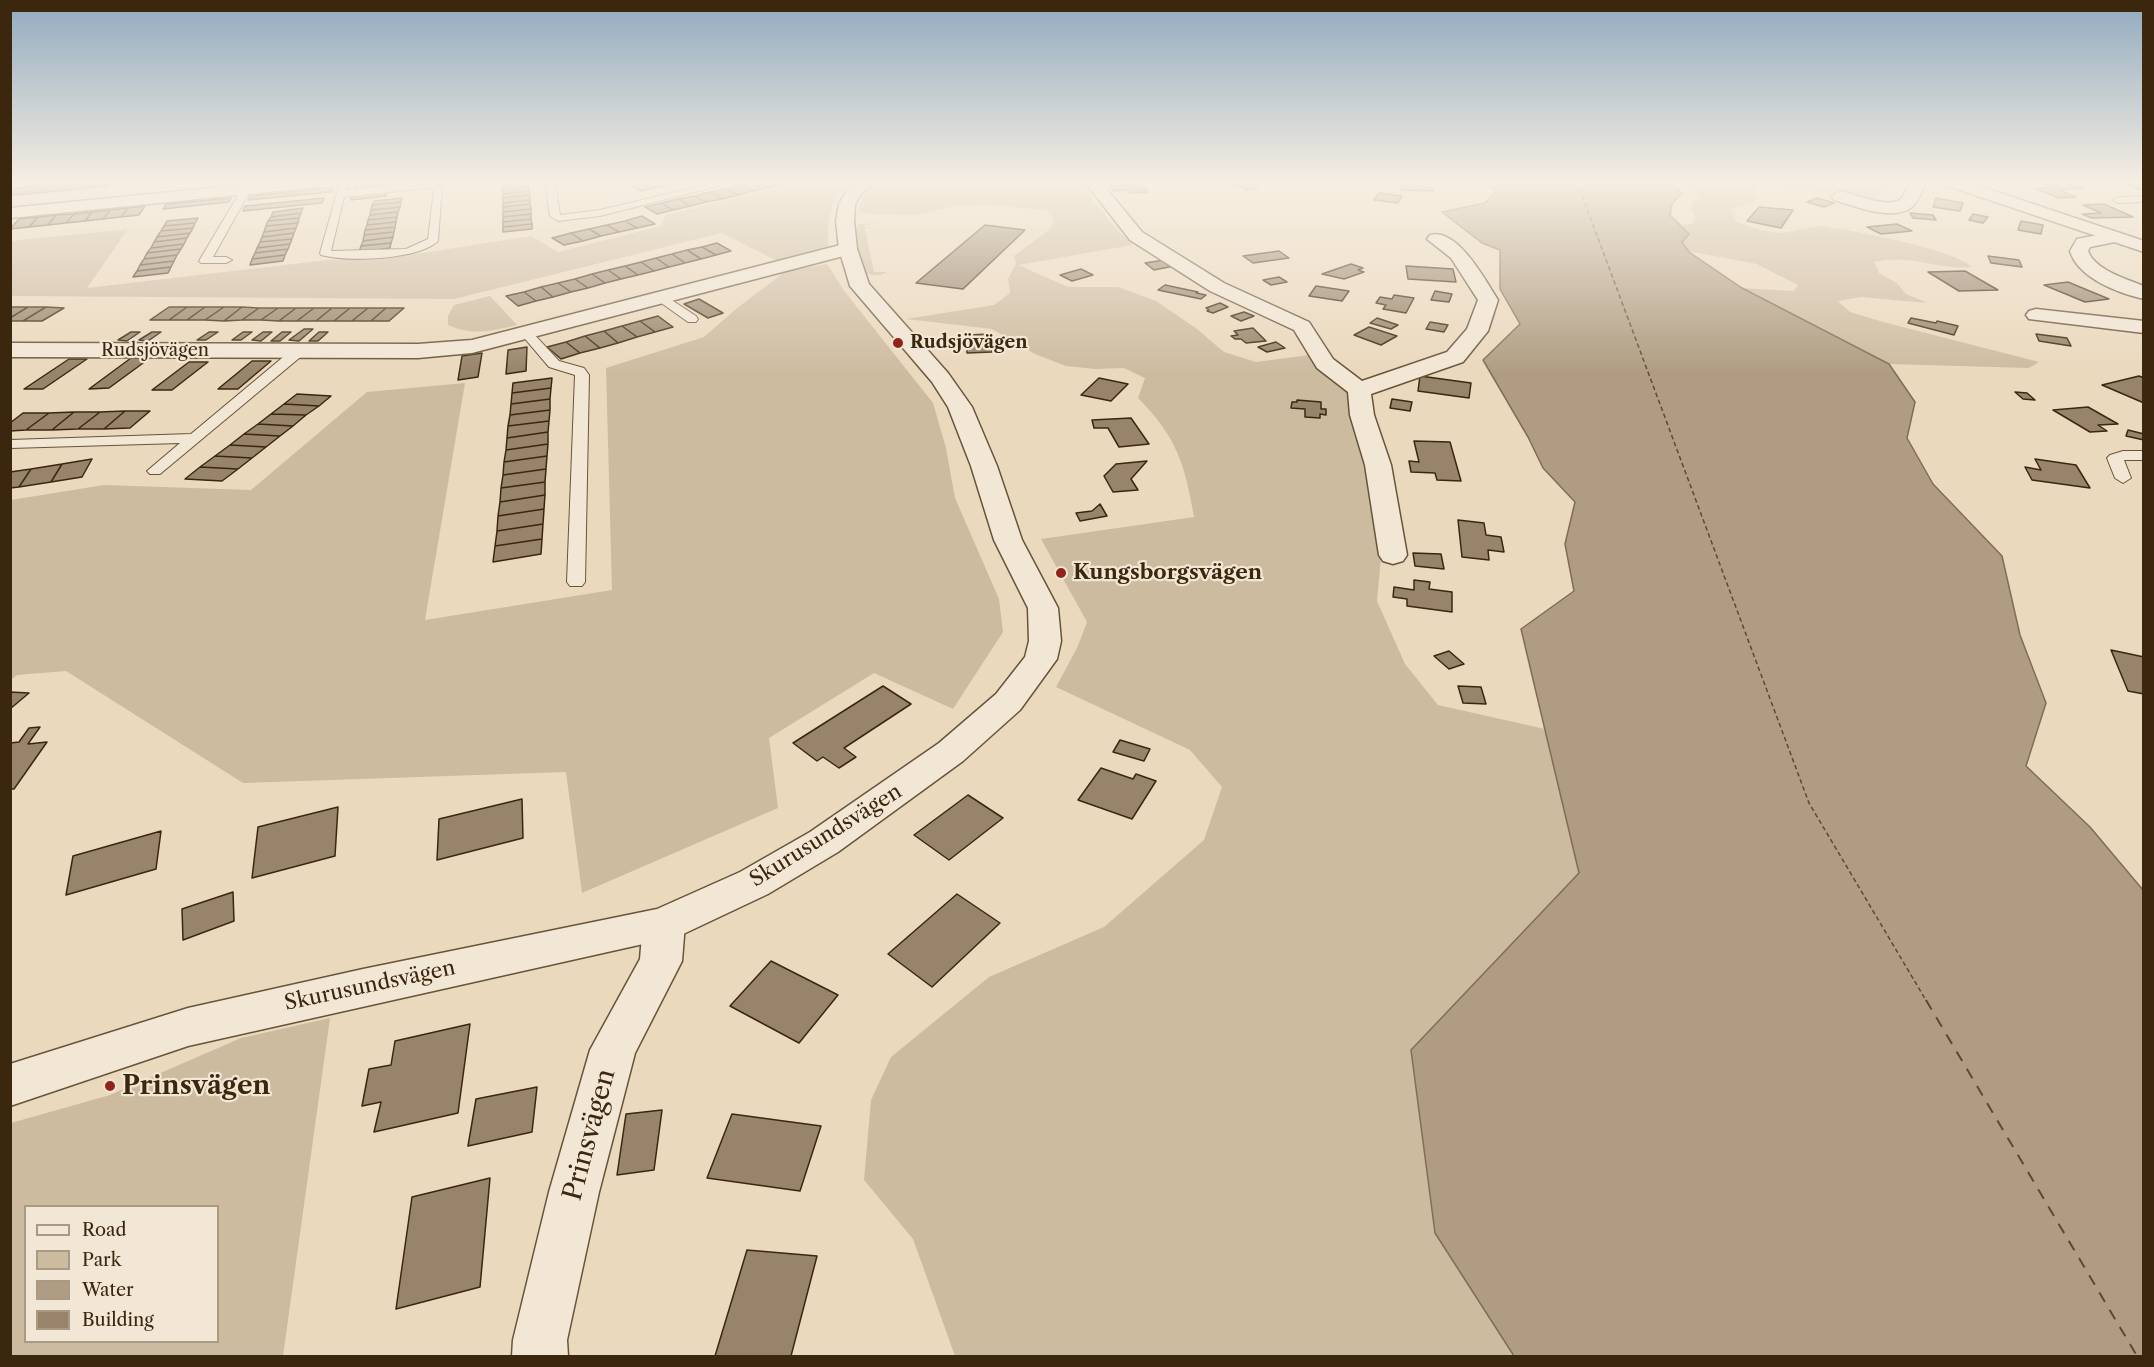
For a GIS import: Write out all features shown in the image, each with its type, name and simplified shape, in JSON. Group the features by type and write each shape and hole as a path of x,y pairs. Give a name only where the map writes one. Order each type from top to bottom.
{"street":[{"name":"Skurusundsvägen","path":"10,1085 188,1027 363,987 664,924 700,909 792,862 824,842 951,752 1008,702 1041,659 1046,626 1043,608 1008,540 984,466 960,407 940,378 860,286 848,246"},
{"path":"1152,246 1217,286 1302,326 1325,363 1359,390 1362,415 1378,465 1393,555"},
{"path":"1359,390 1455,357 1477,331 1488,300 1458,254 1445,246"},
{"path":"2080,246 2079,255 2097,272 2144,293"},
{"name":"Rudsjövägen","path":"10,350 418,351 472,346 527,334 849,249"},
{"path":"2036,315 2144,327"},
{"name":"Prinsvägen","path":"540,1356 540,1340 574,1192 613,1050 661,961 664,924"}],"lane":[{"path":"214,246 205,261 226,260"},
{"path":"327,246 325,253 338,255 408,252 422,246"},
{"path":"661,297 692,319"},
{"path":"527,334 554,364 579,371 582,375 576,582"},
{"path":"155,471 299,351"},
{"path":"10,444 195,438"},
{"path":"2123,478 2115,458 2144,456"}],"green space":[{"path":"11,246 116,246 87,288 328,260 391,258 469,246 548,246 558,252 583,246 670,246 454,299 11,296"},
{"path":"747,246 828,246 828,247 777,261"},
{"path":"857,246 868,246 874,272 887,272 876,275 864,272"},
{"path":"1027,246 1128,246 1018,265 1068,287 1118,287 1156,301 1197,329 1224,352 1256,362 1309,355 1318,366 1349,390 1381,557 1377,601 1405,664 1438,705 1545,729 1579,873 1411,1050 1435,1233 1514,1356 955,1356 913,1239 864,1180 871,1100 891,1057 989,977 1104,927 1204,840 1222,787 1190,750 1056,687 1077,648 1087,622 1041,539 1194,517 1187,482 1177,453 1162,426 1138,398 1145,378 1124,368 1095,369 1066,366 1035,354 992,329 906,319 994,305 1010,293 1008,279 1016,264 1014,256"},
{"path":"1685,246 1919,246 1944,253 1972,267 1948,267 1901,260 1874,262 1879,273 1897,283 1906,294 1928,303 1861,297 1838,301 1850,312 2039,362 2029,368 1889,364 1742,288 1794,291 1798,285 1757,264 1688,251"},
{"path":"827,264 845,292 933,403 946,448 955,498 999,599 1003,632 953,709 874,673 769,738 778,808 582,893 566,772 243,783 66,671 17,675 11,680 11,500 104,485 251,490 367,392 465,383 425,620 612,590 606,368 704,337 786,271"},
{"path":"490,296 517,325 491,331 474,331 448,325 448,316 454,305"},
{"path":"330,1018 283,1356 11,1356 11,1123 110,1095 241,1038"}],"water":[{"path":"1489,246 1685,246 1689,252 1742,288 1889,364 1915,402 1907,438 1933,484 2002,556 2020,635 2046,703 2026,766 2090,827 2143,890 2143,1356 1514,1356 1435,1233 1411,1050 1579,873 1521,629 1574,591 1565,544 1575,502 1543,468 1528,437 1483,360 1520,324 1500,289 1500,250"}],"building":[{"path":"183,246 181,249 147,253 151,248"},
{"path":"289,246 288,249 255,253 257,248"},
{"path":"361,246 390,246 390,248 359,252"},
{"path":"722,246 731,251 716,255 702,247"},
{"path":"960,246 1008,246 963,289 916,283"},
{"path":"702,247 716,255 701,259 687,250"},
{"path":"181,249 177,255 144,259 147,253"},
{"path":"288,249 285,255 252,259 255,253"},
{"path":"687,250 701,259 685,263 672,254"},
{"path":"1279,251 1289,258 1253,263 1243,256"},
{"path":"672,254 685,263 669,267 656,258"},
{"path":"177,255 174,261 140,265 144,259"},
{"path":"285,255 283,261 250,265 252,259"},
{"path":"1988,256 2019,260 2022,267 1991,263"},
{"path":"656,258 669,267 654,271 641,262"},
{"path":"1164,260 1174,266 1154,270 1145,263"},
{"path":"174,261 171,267 137,271 140,265"},
{"path":"641,262 654,271 638,275 625,266"},
{"path":"1351,264 1363,268 1358,270 1364,272 1344,279 1322,274"},
{"path":"625,266 638,275 621,279 608,270"},
{"path":"1406,266 1453,269 1456,282 1408,279"},
{"path":"171,267 168,273 133,277 137,271"},
{"path":"1081,269 1093,275 1072,281 1060,275"},
{"path":"608,270 621,279 605,283 592,274"},
{"path":"1965,271 1998,290 1959,291 1928,272"},
{"path":"592,274 605,283 588,288 575,279"},
{"path":"1279,277 1287,282 1271,285 1263,280"},
{"path":"575,279 588,288 571,292 558,283"},
{"path":"2068,282 2109,299 2085,302 2044,285"},
{"path":"558,283 571,292 553,297 541,287"},
{"path":"1165,285 1206,295 1201,299 1158,290"},
{"path":"1316,286 1349,291 1342,301 1309,296"},
{"path":"541,287 553,297 536,301 524,292"},
{"path":"1435,291 1452,294 1449,302 1431,300"},
{"path":"524,292 536,301 518,306 506,296"},
{"path":"1394,295 1414,298 1406,313 1383,309 1386,305 1376,303 1380,297 1392,299"},
{"path":"699,299 723,313 708,318 684,304"},
{"path":"1220,303 1228,307 1213,313 1207,311 1209,310 1206,308"},
{"path":"10,307 28,307 10,318"},
{"path":"28,307 46,307 23,321 10,321 10,318"},
{"path":"46,307 64,308 42,321 23,321"},
{"path":"169,307 187,307 169,320 150,320"},
{"path":"187,307 205,307 187,320 169,320"},
{"path":"205,307 224,307 205,320 187,320"},
{"path":"224,307 242,307 224,321 205,320"},
{"path":"242,307 259,308 242,320 224,321"},
{"path":"259,308 278,308 261,320 242,320"},
{"path":"278,308 296,308 279,321 261,320"},
{"path":"296,308 314,308 297,321 279,321"},
{"path":"314,308 332,308 316,321 297,321"},
{"path":"332,308 350,308 334,321 316,321"},
{"path":"350,308 368,308 352,321 334,321"},
{"path":"368,308 386,308 371,321 352,321"},
{"path":"386,308 404,308 389,321 371,321"},
{"path":"1244,312 1254,316 1241,321 1231,316"},
{"path":"658,316 673,327 655,332 640,321"},
{"path":"1377,318 1398,325 1391,329 1370,323"},
{"path":"1911,318 1958,326 1954,335 1908,323"},
{"path":"640,321 655,332 637,337 622,326"},
{"path":"1430,322 1448,325 1444,332 1426,329"},
{"path":"622,326 637,337 618,343 604,331"},
{"path":"1369,327 1397,336 1381,345 1354,335"},
{"path":"1253,328 1266,341 1246,343 1231,336 1238,335 1234,331"},
{"path":"304,329 313,329 299,341 289,340"},
{"path":"604,331 618,343 600,348 585,336"},
{"path":"131,332 140,332 127,341 118,340"},
{"path":"152,332 161,332 148,341 139,340"},
{"path":"209,332 218,332 206,340 197,340"},
{"path":"243,332 252,332 241,340 232,340"},
{"path":"263,332 272,332 261,341 252,340"},
{"path":"282,332 291,332 280,341 271,341"},
{"path":"319,332 328,332 318,341 309,341"},
{"path":"991,334 992,352 967,353 967,335"},
{"path":"2036,334 2067,338 2071,346 2039,341"},
{"path":"585,336 600,348 580,353 566,342"},
{"path":"566,342 580,353 561,359 547,347"},
{"path":"1276,342 1285,348 1267,352 1258,347"},
{"path":"527,347 526,371 506,374 508,350"},
{"path":"482,353 478,377 458,380 462,356"},
{"path":"131,358 150,358 109,388 89,389"},
{"path":"69,359 87,359 43,389 24,389"},
{"path":"252,361 271,361 238,389 218,389"},
{"path":"189,362 208,362 172,390 152,390"},
{"path":"1420,376 1471,383 1469,398 1418,391"},
{"path":"2139,376 2144,378 2144,403 2102,385"},
{"path":"552,378 551,388 512,393 513,383"},
{"path":"1099,378 1128,384 1111,401 1081,395"},
{"path":"551,388 550,399 511,404 512,393"},
{"path":"2015,392 2027,393 2035,400 2023,399"},
{"path":"297,394 331,396 319,406 284,404"},
{"path":"550,399 550,410 510,415 511,404"},
{"path":"1392,399 1412,402 1410,411 1390,408"},
{"path":"1297,400 1321,402 1321,409 1326,409 1326,415 1320,414 1320,418 1305,417 1305,409 1291,408 1292,402 1297,402"},
{"path":"284,404 319,406 306,415 271,414"},
{"path":"2088,407 2118,424 2098,425 2107,431 2090,432 2053,410"},
{"path":"550,410 549,421 508,426 510,415"},
{"path":"125,411 104,429 78,429 100,412"},
{"path":"125,411 150,411 130,428 104,429"},
{"path":"74,412 52,430 26,430 49,413"},
{"path":"74,412 100,412 78,429 52,430"},
{"path":"23,413 49,413 26,430 10,431 10,423"},
{"path":"271,414 306,415 293,426 258,424"},
{"path":"1131,418 1149,444 1119,447 1108,428 1094,428 1092,420"},
{"path":"549,421 548,432 507,438 508,426"},
{"path":"258,424 293,426 280,436 244,434"},
{"path":"2128,430 2144,434 2144,440 2126,436"},
{"path":"548,432 548,444 506,450 507,438"},
{"path":"244,434 280,436 266,447 230,445"},
{"path":"1414,441 1450,442 1461,481 1437,480 1435,473 1411,472 1409,461 1419,462"},
{"path":"548,444 547,456 504,462 506,450"},
{"path":"230,445 266,447 252,458 215,456"},
{"path":"215,456 252,458 238,469 200,467"},
{"path":"547,456 546,469 503,475 504,462"},
{"path":"92,459 82,477 51,482 62,464"},
{"path":"2035,459 2076,465 2090,488 2032,480 2025,467 2041,470"},
{"path":"1147,461 1131,479 1138,490 1113,492 1104,476 1116,464"},
{"path":"62,464 51,482 19,487 31,469"},
{"path":"200,467 238,469 222,481 185,479"},
{"path":"31,469 19,487 10,488 10,472"},
{"path":"546,469 545,482 501,488 503,475"},
{"path":"545,482 545,495 500,502 501,488"},
{"path":"545,495 544,509 498,516 500,502"},
{"path":"1100,504 1107,516 1080,521 1076,513 1092,511"},
{"path":"544,509 543,524 497,531 498,516"},
{"path":"1458,520 1484,523 1486,535 1501,537 1504,552 1488,550 1489,560 1462,557"},
{"path":"543,524 542,539 495,546 497,531"},
{"path":"542,539 541,554 493,562 495,546"},
{"path":"1413,553 1441,554 1444,569 1415,566"},
{"path":"1414,580 1430,582 1429,589 1452,592 1452,612 1407,606 1407,599 1393,597 1394,587 1414,590"},
{"path":"2111,650 2144,657 2144,694 2128,691"},
{"path":"1449,651 1464,664 1449,669 1434,656"},
{"path":"883,686 911,704 844,748 856,757 839,768 823,757 817,761 793,743"},
{"path":"1458,686 1481,687 1486,704 1463,703"},
{"path":"10,692 29,693 10,709"},
{"path":"40,727 28,744 47,742 14,789 10,789 10,743 19,742 29,728"},
{"path":"1120,740 1150,749 1144,761 1113,752"},
{"path":"1101,768 1133,779 1136,774 1156,781 1132,819 1078,800"},
{"path":"968,795 1003,818 949,860 914,835"},
{"path":"522,799 523,838 437,860 439,819"},
{"path":"338,807 335,856 252,878 258,827"},
{"path":"161,831 156,869 66,895 73,856"},
{"path":"233,892 234,921 183,940 182,909"},
{"path":"957,894 1000,923 932,987 888,954"},
{"path":"771,961 838,995 799,1043 730,1006"},
{"path":"470,1024 458,1113 374,1132 381,1102 362,1106 369,1069 391,1065 395,1041"},
{"path":"537,1087 532,1132 468,1146 476,1099"},
{"path":"662,1110 654,1170 617,1175 626,1114"},
{"path":"732,1114 821,1126 800,1191 707,1178"},
{"path":"490,1178 480,1287 396,1309 412,1197"},
{"path":"747,1250 817,1256 791,1356 715,1356"}],"ferry route":[{"path":"1601,246 1809,803 1927,1002"},
{"path":"1926,1000 2137,1356"}],"place":[{"name":"Rudsjövägen","path":"898,343"},
{"name":"Kungsborgsvägen","path":"1061,573"},
{"name":"Prinsvägen","path":"110,1086"}]}
